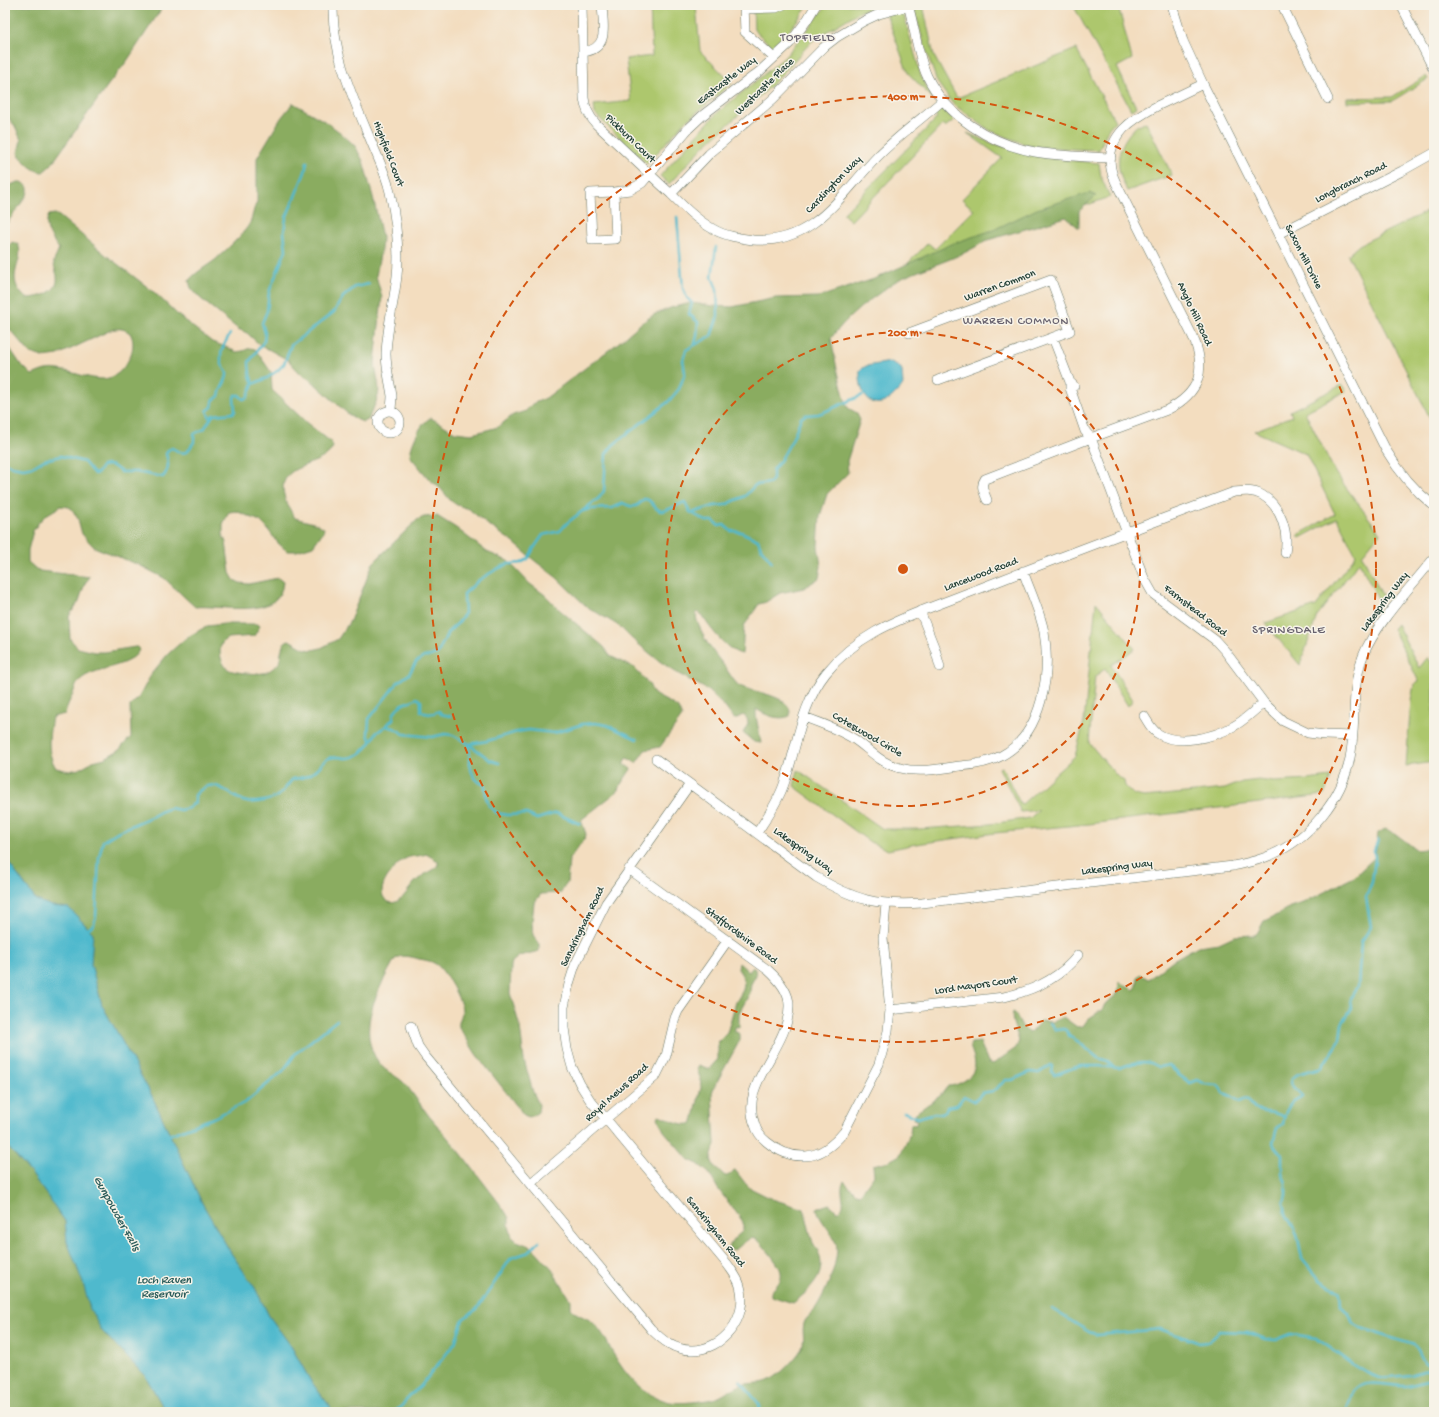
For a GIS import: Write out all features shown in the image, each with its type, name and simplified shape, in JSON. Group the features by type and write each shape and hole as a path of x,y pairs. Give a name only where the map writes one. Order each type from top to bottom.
{"street":[{"name":"Highfield Court","path":"334,5 336,34 341,62 356,105 390,190 397,230 397,277 386,355 387,372 392,396 391,411"},
{"name":"Pickburn Court","path":"582,5 585,107 589,116 596,124 649,174"},
{"path":"583,52 592,51 601,42 603,35 602,5"},
{"path":"774,58 745,32 744,7 776,8 783,5"},
{"name":"Eastcastle Way","path":"614,192 616,239 592,240 590,194 614,192 636,187 642,183 688,129 703,115 760,71 790,43 816,5"},
{"path":"908,5 926,74 942,101 960,117 977,129 1013,146 1034,152 1056,155 1111,158"},
{"name":"Westcastle Place","path":"671,194 709,154 768,103 824,47 837,37 864,21 879,14 908,5"},
{"name":"Saxon Hill Drive","path":"1172,5 1183,41 1203,84 1386,450 1396,467 1407,481 1434,506"},
{"path":"1282,5 1328,98"},
{"path":"1401,5 1434,70"},
{"name":"Anglo Hill Road","path":"987,500 982,487 982,483 985,479 1167,410 1177,405 1191,391 1200,373 1199,350 1116,183 1111,168 1111,158 1113,146 1118,135 1130,122 1145,112 1203,84"},
{"name":"Cardington Way","path":"649,174 693,215 713,229 740,238 758,240 774,239 794,234 808,227 820,218 880,155 942,101"},
{"name":"Longbranch Road","path":"1278,234 1402,171 1434,152"},
{"name":"Warren Common","path":"909,332 1050,280 1070,332 938,380"},
{"name":"Farmstead Road","path":"1053,338 1070,382 1070,388 1086,431 1144,578 1153,594 1215,640 1264,703 1282,722 1308,732 1325,735 1352,736"},
{"name":"Lancewood Road","path":"757,833 778,799 811,698 825,674 850,648 880,628 1023,571 1234,492 1252,492 1261,494 1274,506 1282,520 1286,532 1287,543 1285,553"},
{"name":"Lakespring Way","path":"656,759 816,877 832,887 852,896 886,904 922,903 1233,866 1255,861 1272,855 1288,846 1302,835 1326,811 1344,777 1350,758 1355,691 1358,674 1364,655 1373,636 1386,617 1434,558"},
{"name":"Coteswood Circle","path":"804,717 828,725 853,739 890,765 910,770 923,771 975,765 990,761 1002,755 1014,746 1032,723 1038,711 1044,686 1044,631 1023,571"},
{"path":"920,612 935,649 940,668"},
{"path":"1144,716 1156,733 1172,740 1181,740 1214,735 1224,731 1236,725 1264,703"},
{"name":"Sandringham Road","path":"411,1026 418,1046 425,1056 660,1338 671,1345 691,1350 712,1346 722,1339 734,1327 739,1318 742,1296 740,1285 728,1265 583,1089 572,1067 567,1049 564,1028 564,1007 575,965 606,903 690,784"},
{"name":"Staffordshire Road","path":"629,869 728,940 776,977 788,996 788,1018 784,1032 756,1086 751,1108 752,1118 756,1129 764,1140 783,1153 794,1156 817,1154 836,1141 844,1132 879,1064 885,1045 890,1010 883,938 886,904"},
{"name":"Royal Mews Road","path":"531,1183 656,1076 666,1056 678,1011 728,940"},
{"name":"Lord Mayors Court","path":"890,1010 1004,997 1018,994 1030,990 1064,971 1078,955"}],"green space":[{"path":"5,5 164,5 127,61 51,165 43,172 39,172 33,168 19,155 18,153 21,140 15,126 5,114"},
{"path":"650,5 696,5 700,51 732,83 684,123 647,164 595,114 594,105 631,101 626,59 652,56"},
{"path":"753,5 809,5 775,49 754,30"},
{"path":"827,5 877,5 857,13 812,41 771,86 704,146 669,184 660,176 717,113 785,57"},
{"path":"883,5 901,5 921,76 933,99 908,73"},
{"path":"913,5 923,5 934,56 957,98 1076,49 1115,121 1108,129 1099,150 1030,146 989,130 953,104 937,82"},
{"path":"1073,5 1118,5 1132,59 1117,67 1136,107 1131,110"},
{"path":"1426,76 1428,79 1392,101 1347,102 1347,98 1392,97"},
{"path":"293,103 326,122 355,146 363,161 382,237 376,276 382,297 375,362 379,392 368,420 363,422 348,414 313,382 300,373 288,360 259,344 247,333 238,329 223,317 200,298 191,288 189,281 200,270 215,260 229,247 250,223 257,202 257,158 281,118"},
{"path":"941,108 954,120 945,127 943,124 851,221 843,214 937,118 935,114"},
{"path":"1146,122 1172,175 1127,191 1119,169 1119,155 1128,135 1138,125 1139,126"},
{"path":"967,133 994,144 1046,158 1099,163 1101,177 1110,197 901,270 928,243 935,249 974,210 962,199 1002,158"},
{"path":"18,182 24,183 27,186 28,192 5,226 5,187"},
{"path":"1089,193 1096,196 1079,211 1079,228 1066,217 985,241 954,258 898,280 854,313 831,338 845,400 848,408 857,413 860,420 847,461 848,473 827,494 820,516 818,546 821,566 819,578 804,588 780,593 766,602 759,604 744,626 742,654 736,652 724,643 700,613 698,612 696,614 702,634 738,685 770,695 785,703 789,709 790,716 777,718 756,709 761,743 754,742 743,733 748,724 747,718 743,715 735,719 733,718 725,707 706,689 677,673 658,660 619,626 586,606 556,577 513,542 487,524 469,509 457,505 451,501 441,489 429,479 410,456 410,452 417,435 427,420 431,418 455,432 472,434 498,427 513,415 526,411 532,404 546,398 618,343 640,324 655,314 673,307 691,303 732,307 776,298 819,297 874,279 954,243 993,230 1037,209"},
{"path":"1434,208 1434,426 1348,255 1359,245"},
{"path":"55,214 59,216 107,256 154,292 179,316 212,342 236,352 250,348 255,349 271,372 272,390 308,424 331,442 333,447 328,454 320,459 292,471 286,478 283,487 285,499 295,518 317,524 324,528 323,532 313,546 297,551 287,551 278,543 260,521 236,511 229,512 223,524 223,536 226,542 230,573 234,580 240,583 249,584 278,578 283,582 279,594 272,602 260,607 195,607 164,578 139,565 94,547 82,534 78,519 69,507 61,506 46,515 39,522 33,531 28,550 28,562 40,571 90,577 85,583 79,601 69,616 70,639 78,648 95,652 105,652 135,647 138,647 139,650 128,661 85,676 76,686 65,714 52,717 49,743 51,756 56,768 69,771 79,769 93,761 105,758 119,750 131,737 130,706 139,697 152,673 168,654 186,638 207,626 224,624 258,624 260,626 254,636 228,638 224,640 220,648 221,657 225,666 228,669 241,672 264,673 270,670 279,663 283,646 286,641 289,640 305,649 312,650 321,648 338,639 350,621 373,563 417,520 424,517 437,516 456,528 487,552 508,561 530,584 545,595 561,611 604,647 610,656 633,667 649,684 653,693 678,708 682,717 660,747 645,750 636,763 627,758 624,764 631,769 621,784 619,790 581,820 586,834 585,838 569,859 567,883 560,893 541,894 534,903 532,922 533,935 539,944 539,951 519,956 512,962 510,993 520,1027 524,1060 533,1092 539,1105 538,1112 529,1117 524,1115 476,1054 459,1027 462,1011 459,1000 444,973 437,965 426,960 407,956 398,957 395,959 376,996 369,1024 369,1037 372,1050 379,1063 407,1086 429,1116 460,1152 503,1208 509,1218 509,1226 512,1237 517,1241 532,1247 556,1273 555,1275 571,1300 571,1308 573,1311 591,1321 598,1328 621,1366 640,1387 656,1397 666,1401 685,1403 701,1401 719,1397 741,1385 767,1382 778,1375 790,1364 802,1348 804,1340 803,1328 805,1321 817,1306 825,1291 832,1274 836,1258 837,1250 834,1239 819,1215 817,1210 818,1208 829,1204 836,1211 839,1211 843,1204 842,1189 844,1181 856,1193 860,1194 874,1175 873,1165 889,1161 900,1155 910,1134 911,1124 916,1125 917,1120 913,1119 917,1112 940,1096 948,1086 961,1083 972,1073 975,1065 970,1046 971,1043 980,1042 988,1062 993,1064 1016,1048 1019,1041 1013,1023 1013,1012 1023,1028 1030,1033 1041,1021 1052,1022 1063,1017 1077,1027 1083,1026 1088,1019 1103,1009 1118,993 1119,982 1134,990 1137,986 1138,976 1140,974 1149,979 1173,960 1198,946 1219,943 1234,936 1255,935 1264,921 1354,877 1375,857 1378,833 1385,829 1397,835 1417,850 1434,845 1434,1412 334,1412 310,1380 291,1346 269,1316 255,1288 231,1253 202,1203 151,1094 102,1005 91,964 93,933 69,908 52,906 36,900 5,858 5,341 19,362 32,375 45,370 55,369 98,379 115,376 129,359 133,346 133,339 130,333 123,329 116,329 58,355 43,357 30,353 5,324 5,250 12,242 18,244 20,251 15,276 16,283 19,290 26,298 42,296 47,294 55,287 57,275 54,261 59,249 49,233 47,220 49,215","holes":["426,854 438,861 438,867 415,882 399,901 390,902 383,896 383,884 391,872 405,859"]},
{"path":"1342,385 1346,391 1305,412 1336,474 1380,533 1362,555 1384,599 1381,604 1359,562 1317,616 1300,665 1265,623 1316,606 1356,555 1337,518 1300,538 1298,535 1335,514 1306,454 1254,431 1292,416 1290,411"},
{"path":"1096,602 1135,649 1111,665 1133,700 1128,706 1105,669 1095,676 1089,743 1116,775 1124,781 1125,786 1134,795 1144,797 1225,789 1242,782 1259,780 1274,782 1331,777 1324,795 1089,824 995,833 916,844 888,850 870,842 794,786 798,770 883,829 920,829 990,824 1030,818 1039,810 1021,812 999,768 1002,767 1021,805 1075,756 1084,722"},
{"path":"1397,624 1419,668 1428,657 1434,667 1434,762 1406,766 1411,700 1414,685 1419,682 1393,629"},
{"path":"739,963 749,972 753,967 756,975 751,984 750,993 739,1013 739,1028 736,1026 734,1031 740,1034 740,1040 712,1093 715,1144 711,1159 714,1166 725,1176 731,1174 735,1170 750,1188 772,1199 804,1209 813,1243 819,1254 821,1269 815,1282 793,1303 771,1296 771,1292 781,1279 781,1272 774,1259 758,1240 752,1238 749,1239 736,1249 729,1250 732,1242 743,1231 743,1222 718,1189 709,1173 698,1164 689,1160 664,1131 658,1118 659,1115 681,1124 690,1124 693,1122 702,1083 697,1069 699,1065 709,1069 718,1059 718,1042 727,1033 736,1002 743,990 744,984 742,975 738,969"},
{"path":"5,1144 31,1173 65,1221 67,1241 102,1331 146,1377 166,1412 5,1412"}],"water":[{"path":"891,362 899,366 902,370 903,385 887,401 875,403 870,401 866,397 861,387 860,370 866,366"},
{"name":"Loch Raven Reservoir","path":"5,858 36,900 52,906 69,908 93,933 91,964 102,1005 151,1094 202,1203 231,1253 255,1288 269,1316 291,1346 310,1380 334,1412 166,1412 146,1377 102,1331 90,1309 83,1283 67,1241 65,1221 31,1173 5,1144"}],"waterway":[{"path":"253,384 250,375 249,362 264,341 265,333 262,323 267,311 269,292 286,250 284,232 286,218 305,172 307,162"},
{"path":"677,217 683,289 687,298 692,303 689,314 698,322 695,344"},
{"path":"88,929 94,924 96,916 99,857 103,841 117,832 162,811 170,808 180,810 189,808 195,802 195,795 208,786 219,787 243,801 264,801 279,795 293,779 308,776 327,759 334,757 349,758 360,753 371,742 368,734 369,719 397,683 409,674 416,662 424,657 438,653 448,632 458,623 465,613 464,594 479,580 497,569 508,564 521,563 528,559 543,535 560,531 567,523 599,498 604,491 606,454 613,445 668,402 679,389 685,373 683,360 686,350 711,336 718,316 717,289 712,277 716,247"},
{"path":"5,463 23,468 34,466 44,460 61,456 84,462 94,474 98,473 102,466 108,465 113,466 121,472 136,472 163,477 167,469 168,460 166,454 168,450 172,448 181,453 187,452 194,442 194,434 204,429 213,415 233,413 235,411 235,395 239,395 243,399 247,398 253,384 267,378 284,364 291,345 334,312 343,297 355,287 369,284"},
{"path":"210,418 207,411 212,407 213,401 219,396 227,374 222,364 221,356 230,334"},
{"path":"692,513 714,506 725,505 745,496 755,485 770,483 773,479 773,470 792,440 801,418 805,415 824,412 865,394"},
{"path":"583,511 589,509 612,508 623,503 629,506 634,506 638,505 644,499 649,500 657,509 662,511 685,502 690,512 706,521 713,521 719,526 724,525 731,531 741,532 758,540 761,548 772,562"},
{"path":"386,726 393,719 398,707 417,698 421,701 421,711 430,714 439,711 441,714 450,716"},
{"path":"371,742 376,733 386,726 394,728 404,734 432,737 445,734 453,735 469,744 487,741 517,732 529,730 554,733 583,724 595,723 607,725 637,739"},
{"path":"469,744 472,772 478,781 485,786 489,806 497,813 507,815 526,814 537,819 556,813 580,824"},
{"path":"469,744 490,760 499,763"},
{"path":"1378,840 1374,850 1375,859 1372,882 1366,897 1371,927 1361,942 1358,987 1350,998 1351,1009 1342,1024 1340,1039 1322,1067 1298,1074 1292,1078 1291,1085 1302,1096 1289,1106 1283,1124 1277,1128 1273,1143 1282,1155 1282,1173 1286,1183 1284,1203 1286,1214 1297,1234 1302,1258 1320,1280 1339,1291 1341,1306 1349,1314 1354,1323 1360,1328 1414,1345 1424,1362 1434,1369"},
{"path":"169,1135 213,1118 246,1102 283,1071 296,1053 337,1020"},
{"path":"1050,1023 1056,1030 1065,1029 1070,1037 1098,1058 1108,1061 1114,1067"},
{"path":"904,1112 917,1118 935,1113 942,1114 945,1112 947,1107 957,1105 964,1096 974,1101 982,1093 993,1091 1006,1080 1012,1080 1030,1072 1039,1073 1051,1065 1053,1066 1052,1072 1054,1075 1081,1066 1119,1068 1134,1063 1144,1062 1151,1063 1159,1067 1169,1065 1190,1083 1198,1080 1205,1084 1218,1085 1224,1093 1240,1102 1245,1099 1248,1100 1252,1106 1260,1111 1278,1114 1284,1117"},
{"path":"394,1412 401,1407 410,1395 420,1387 455,1343 463,1319 477,1309 511,1258 529,1252 539,1241"},
{"path":"1052,1309 1089,1332 1098,1335 1160,1329 1197,1342 1209,1341 1219,1331 1247,1332 1265,1339 1276,1340 1291,1334 1316,1338 1354,1365 1379,1378 1411,1375 1434,1369"},
{"path":"740,1381 759,1404 760,1412"},
{"path":"1346,1412 1353,1391 1364,1384 1405,1386 1427,1381 1434,1385"}],"district":[{"name":"TOPFIELD","path":"808,39"},
{"name":"WARREN COMMON","path":"1016,322"},
{"name":"SPRINGDALE","path":"1289,631"}],"water label":[{"name":"Gunpowder Falls","path":"116,1214"}]}
